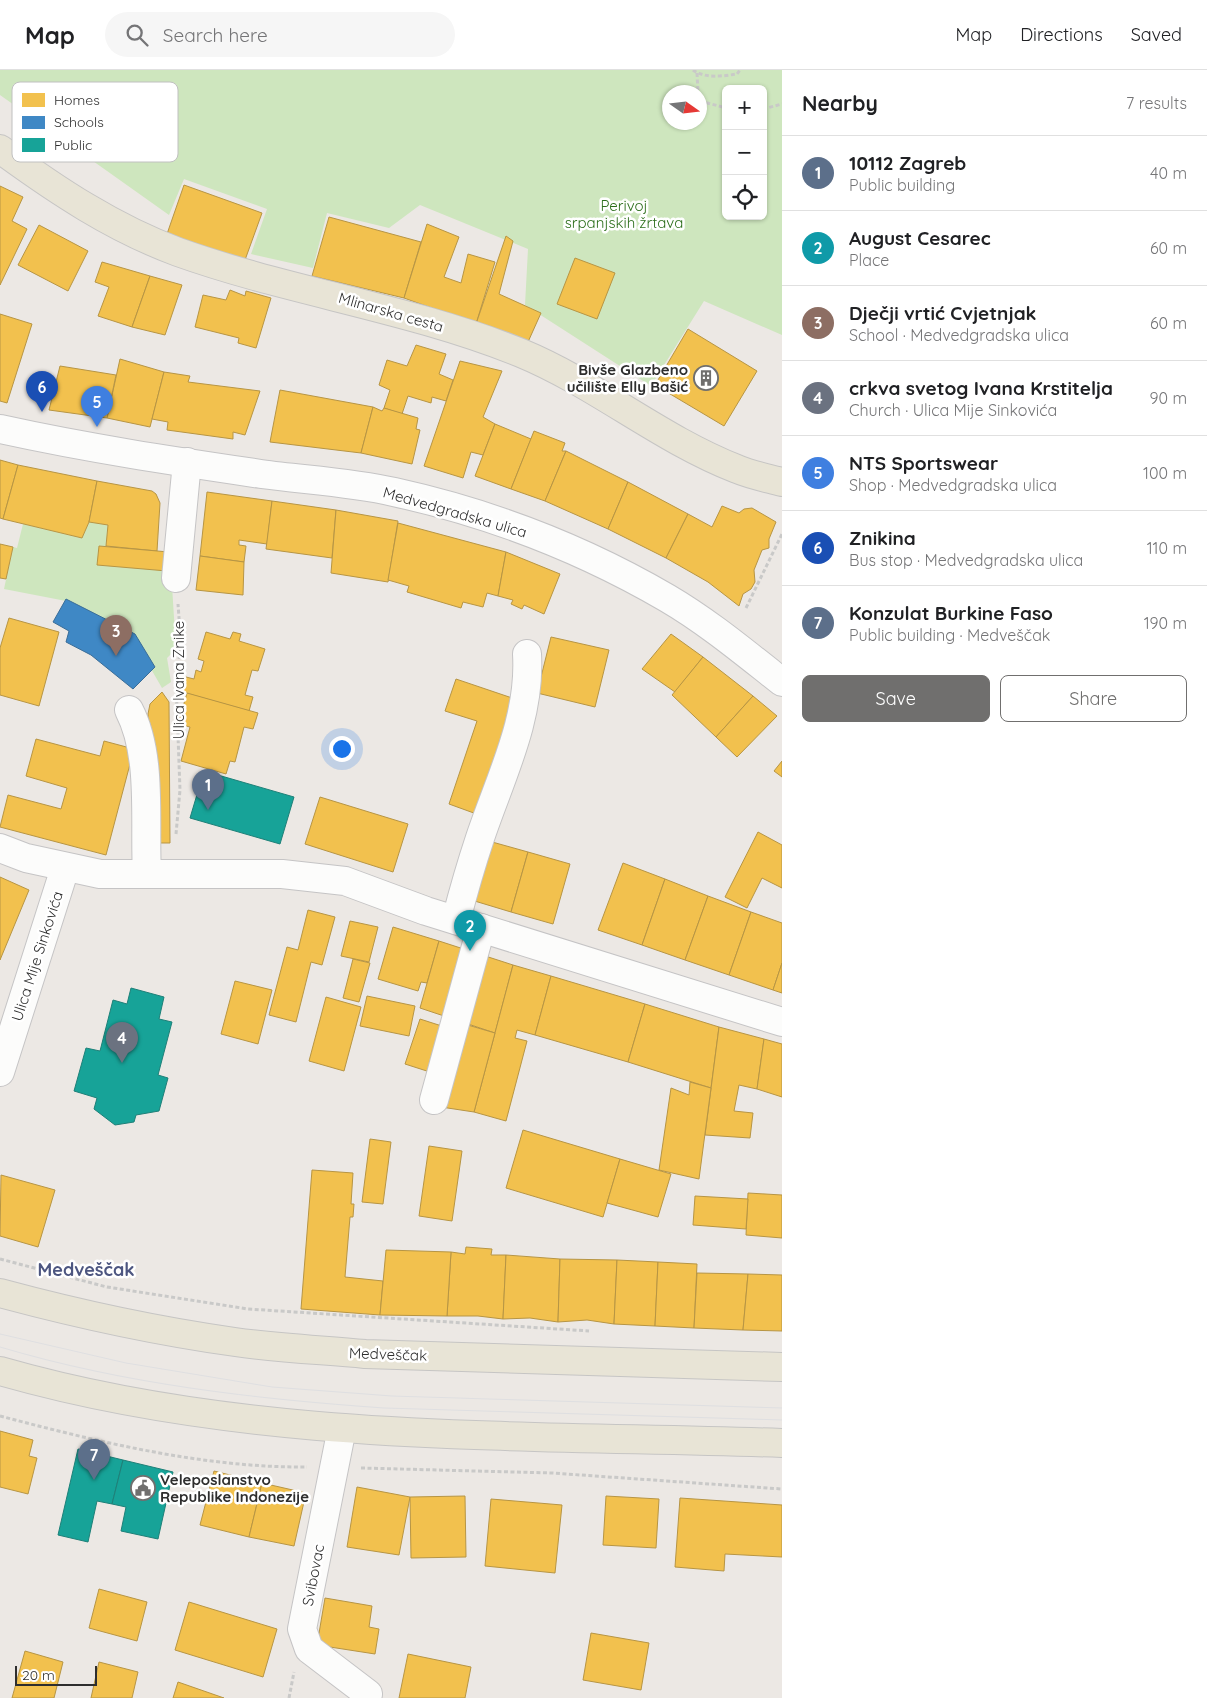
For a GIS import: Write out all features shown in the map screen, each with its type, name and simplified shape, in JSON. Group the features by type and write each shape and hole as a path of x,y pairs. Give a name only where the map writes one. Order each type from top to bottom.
{"main road":[{"name":"Mlinarska cesta","path":"0,149 12,158"},
{"name":"Mlinarska cesta","path":"18,162 63,194 110,222 178,251 426,321 521,354 563,373 688,446 738,470 782,482"},
{"name":"Medveščak","path":"0,1293 66,1311 159,1330 298,1349 375,1354 782,1367"},
{"path":"0,1370 110,1398 230,1418 342,1428 782,1443"}],"street":[{"name":"Medvedgradska ulica","path":"0,429 53,441 393,492 515,527 619,571 669,599 728,640 782,682"},
{"path":"176,578 187,462"},
{"path":"434,1100 469,924 480,839 506,766 527,697 528,654"},
{"path":"129,710 136,724 143,761 147,874"},
{"path":"0,848 26,858 65,868 100,874 282,874 322,877 372,889 469,924 782,1022"},
{"name":"Ulica Mije Sinkovića","path":"0,1072 65,868"},
{"name":"Svibovac","path":"342,1428 302,1629 309,1649 368,1694"}],"path":[{"path":"693,70 697,73 718,77 737,74 740,70"},
{"path":"697,73 698,85"},
{"path":"707,103 722,107"},
{"path":"767,108 782,104"},
{"path":"746,608 782,534"},
{"name":"Ulica Ivana Znike","path":"175,844 180,790 176,681 181,645 176,578"},
{"path":"0,1259 107,1287 248,1309 597,1331"},
{"path":"0,1416 178,1456 286,1467 552,1473 782,1489"}],"green space":[{"name":"Perivoj srpanjskih žrtava","path":"0,70 782,70 782,335 704,301 651,386 525,305 528,249 420,205 389,228 327,213 313,268 251,254 267,209 184,179 169,215 94,162 178,162 178,82 12,82 12,104 0,95"},
{"path":"89,522 108,525 106,546 99,546 98,565 171,570 176,649 167,658 171,682 162,688 132,636 66,601 4,589 13,547 17,548 23,524 82,538"}],"building: Homes":[{"path":"184,185 262,213 245,260 167,234"},
{"path":"0,186 23,197 12,221 27,229 0,285"},
{"path":"329,217 421,242 404,298 312,276"},
{"path":"427,224 459,237 444,277 461,283 468,254 495,262 476,324 404,298"},
{"path":"39,225 88,251 68,291 18,265"},
{"path":"506,236 513,241 499,294 541,313 528,342 476,324"},
{"path":"575,258 615,273 597,319 557,304"},
{"path":"102,262 150,276 132,327 98,316 109,287 95,282"},
{"path":"150,276 182,285 165,335 132,327"},
{"path":"230,290 245,296 246,291 271,298 256,348 238,343 239,338 195,327 203,295 226,300"},
{"path":"0,314 32,324 7,403 0,401"},
{"name":"Bivše Glazbeno učilište Elly Bašić","path":"688,329 757,371 724,426 655,385"},
{"path":"416,345 446,354 439,374 453,380 446,401 432,397 431,403 408,396 402,414 384,408 390,390 379,385 387,360 407,366"},
{"path":"120,359 164,372 150,427 107,418"},
{"path":"460,361 502,371 483,417 495,424 483,455 471,452 463,478 424,466"},
{"path":"60,366 116,375 107,418 49,410"},
{"path":"164,372 190,376 188,382 260,391 245,435 233,432 233,439 167,430 168,422 152,419"},
{"path":"280,390 373,407 361,453 270,442"},
{"path":"373,407 382,411 384,408 418,418 416,429 420,430 412,464 361,453"},
{"path":"495,424 531,439 511,489 475,476"},
{"path":"534,431 565,443 562,451 566,451 545,501 511,489"},
{"path":"566,451 628,482 608,529 545,501"},
{"path":"0,460 18,465 3,519 0,518"},
{"path":"18,465 97,481 89,522 82,538 3,519"},
{"path":"97,481 152,491 156,494 160,503 157,551 106,546 108,525 89,522"},
{"path":"628,482 688,514 666,558 608,529"},
{"path":"207,492 272,501 267,544 239,540 239,545 246,546 244,562 200,556"},
{"path":"272,501 336,510 332,558 266,549"},
{"path":"722,506 739,513 744,509 752,508 776,522 769,539 769,548 762,550 754,570 755,582 751,589 743,594 739,606 708,582 666,558 688,514 712,527"},
{"path":"336,510 398,521 388,582 331,573"},
{"path":"398,523 506,552 498,596 487,593 483,607 463,602 461,608 407,592 409,586 388,580"},
{"path":"0,544 13,547 6,579 0,578"},
{"path":"99,546 169,552 167,571 97,565"},
{"path":"506,552 560,574 544,614 524,605 522,609 511,604 513,600 498,596"},
{"path":"200,556 244,562 243,595 196,590"},
{"path":"9,618 59,632 39,706 0,695 0,648"},
{"path":"206,632 230,639 233,632 241,634 239,641 265,649 258,671 252,670 245,695 253,697 249,711 182,692 186,677 194,679 196,670 201,672 204,661 198,659"},
{"path":"671,634 703,657 675,692 642,669"},
{"path":"551,637 609,650 595,707 537,693"},
{"path":"703,657 753,696 716,737 672,695"},
{"path":"456,679 521,701 482,816 449,804 477,721 445,711"},
{"path":"162,692 169,702 170,843 152,843 148,714 150,704"},
{"path":"187,693 258,713 253,729 244,727 235,762 230,761 226,774 181,761 190,727 178,724"},
{"path":"753,696 777,716 737,757 716,737"},
{"path":"36,739 100,756 104,741 134,749 106,855 0,827 8,795 61,809 67,788 26,776"},
{"path":"782,761 782,777 774,771"},
{"path":"320,797 408,824 393,872 305,844"},
{"path":"758,832 782,845 782,888 762,878 747,908 725,897"},
{"path":"485,840 528,852 511,912 468,899"},
{"path":"528,852 570,864 553,924 511,912"},
{"path":"623,863 665,879 642,945 598,930"},
{"path":"0,877 29,890 0,960"},
{"path":"665,879 708,896 685,960 642,945"},
{"path":"708,896 751,912 729,975 685,960"},
{"path":"308,910 335,917 322,965 311,962 296,1022 269,1015 287,947 298,950"},
{"path":"751,912 782,923 782,963 773,990 729,975"},
{"path":"350,921 378,927 369,962 341,956"},
{"path":"393,927 439,941 427,983 421,982 418,991 378,979"},
{"path":"439,941 513,965 495,1033 420,1008"},
{"path":"353,959 370,963 359,1002 343,998"},
{"path":"782,963 782,993 773,990"},
{"path":"513,965 551,976 535,1035 517,1030 515,1038 527,1041 506,1121 474,1112"},
{"path":"551,976 645,1004 628,1062 535,1035"},
{"path":"235,981 272,990 258,1044 221,1034"},
{"path":"367,996 415,1006 409,1036 360,1026"},
{"path":"326,997 361,1007 344,1071 309,1061"},
{"path":"645,1004 719,1027 711,1088 628,1062"},
{"path":"420,1019 448,1028 433,1073 405,1064"},
{"path":"461,1023 495,1033 474,1112 441,1107"},
{"path":"719,1027 764,1039 757,1089 739,1085 734,1111 753,1113 750,1138 705,1135"},
{"path":"764,1039 782,1044 782,1097 757,1089"},
{"path":"690,1082 711,1088 699,1179 659,1170 671,1088 689,1095"},
{"path":"523,1130 620,1159 603,1217 506,1188"},
{"path":"370,1139 391,1142 383,1204 362,1202"},
{"path":"429,1146 462,1151 452,1221 419,1216"},
{"path":"620,1159 671,1174 658,1217 607,1203"},
{"path":"312,1170 353,1173 351,1204 354,1204 353,1217 350,1217 345,1277 383,1281 380,1315 301,1309"},
{"path":"1,1175 55,1190 38,1247 0,1236"},
{"path":"748,1193 782,1195 782,1238 746,1235"},
{"path":"695,1196 748,1199 746,1229 693,1225"},
{"path":"466,1247 492,1249 491,1255 506,1255 503,1319 478,1316 447,1316 451,1252 465,1254"},
{"path":"386,1250 451,1252 447,1316 380,1315"},
{"path":"506,1255 560,1259 558,1322 530,1318 503,1319"},
{"path":"560,1259 617,1260 614,1324 587,1320 558,1322"},
{"path":"617,1260 658,1262 655,1326 614,1324"},
{"path":"658,1262 697,1264 694,1328 655,1326"},
{"path":"697,1273 748,1274 743,1330 694,1328"},
{"path":"748,1274 782,1275 782,1331 743,1330"},
{"path":"0,1431 33,1440 29,1456 37,1458 28,1494 0,1487"},
{"path":"214,1471 262,1483 249,1537 200,1525"},
{"path":"262,1483 306,1493 294,1546 249,1537"},
{"path":"357,1487 410,1497 399,1555 347,1547"},
{"path":"465,1496 466,1557 411,1558 410,1497"},
{"path":"606,1496 659,1499 656,1548 603,1545"},
{"path":"680,1498 782,1505 782,1557 725,1554 724,1571 675,1567"},
{"path":"491,1499 562,1505 555,1573 485,1566"},
{"path":"99,1589 147,1602 137,1641 89,1628"},
{"path":"325,1598 372,1606 369,1627 379,1629 375,1654 317,1645"},
{"path":"189,1602 277,1629 263,1677 175,1650"},
{"path":"591,1633 649,1643 641,1690 583,1680"},
{"path":"25,1651 63,1662 54,1698 12,1698"},
{"path":"408,1654 471,1667 465,1698 399,1698"},
{"path":"99,1662 138,1672 132,1698 91,1698"},
{"path":"178,1682 224,1698 173,1698"}],"building: Schools":[{"path":"66,599 135,634 155,667 133,689 91,655 66,642 69,631 53,622"}],"building: Public":[{"path":"204,771 294,797 280,844 190,818"},
{"path":"131,988 164,997 159,1019 172,1022 158,1075 168,1078 159,1111 136,1115 134,1122 115,1125 94,1109 97,1098 74,1091 86,1048 100,1051 113,1000 127,1004"},
{"path":"78,1449 123,1460 112,1504 97,1501 88,1542 58,1535"},
{"name":"Veleposlanstvo Republike Indonezije","path":"123,1460 173,1472 158,1539 121,1531 126,1507 112,1504"}],"tram line":[{"path":"0,1334 126,1363 272,1387 392,1396 782,1408"},
{"path":"0,1347 94,1371 142,1380 287,1400 384,1408 782,1420"}],"place":[{"name":"Bivše Glazbeno učilište Elly Bašić","path":"706,378"},
{"name":"Znikina","path":"42,412"},
{"name":"NTS Sportswear","path":"97,427"},
{"name":"Dječji vrtić Cvjetnjak","path":"116,656"},
{"name":"10112 Zagreb","path":"208,810"},
{"name":"August Cesarec","path":"470,951"},
{"name":"crkva svetog Ivana Krstitelja","path":"122,1063"},
{"name":"Konzulat Burkine Faso","path":"94,1480"},
{"name":"Veleposlanstvo Republike Indonezije","path":"143,1488"}],"district":[{"name":"Medveščak","path":"86,1269"}]}
